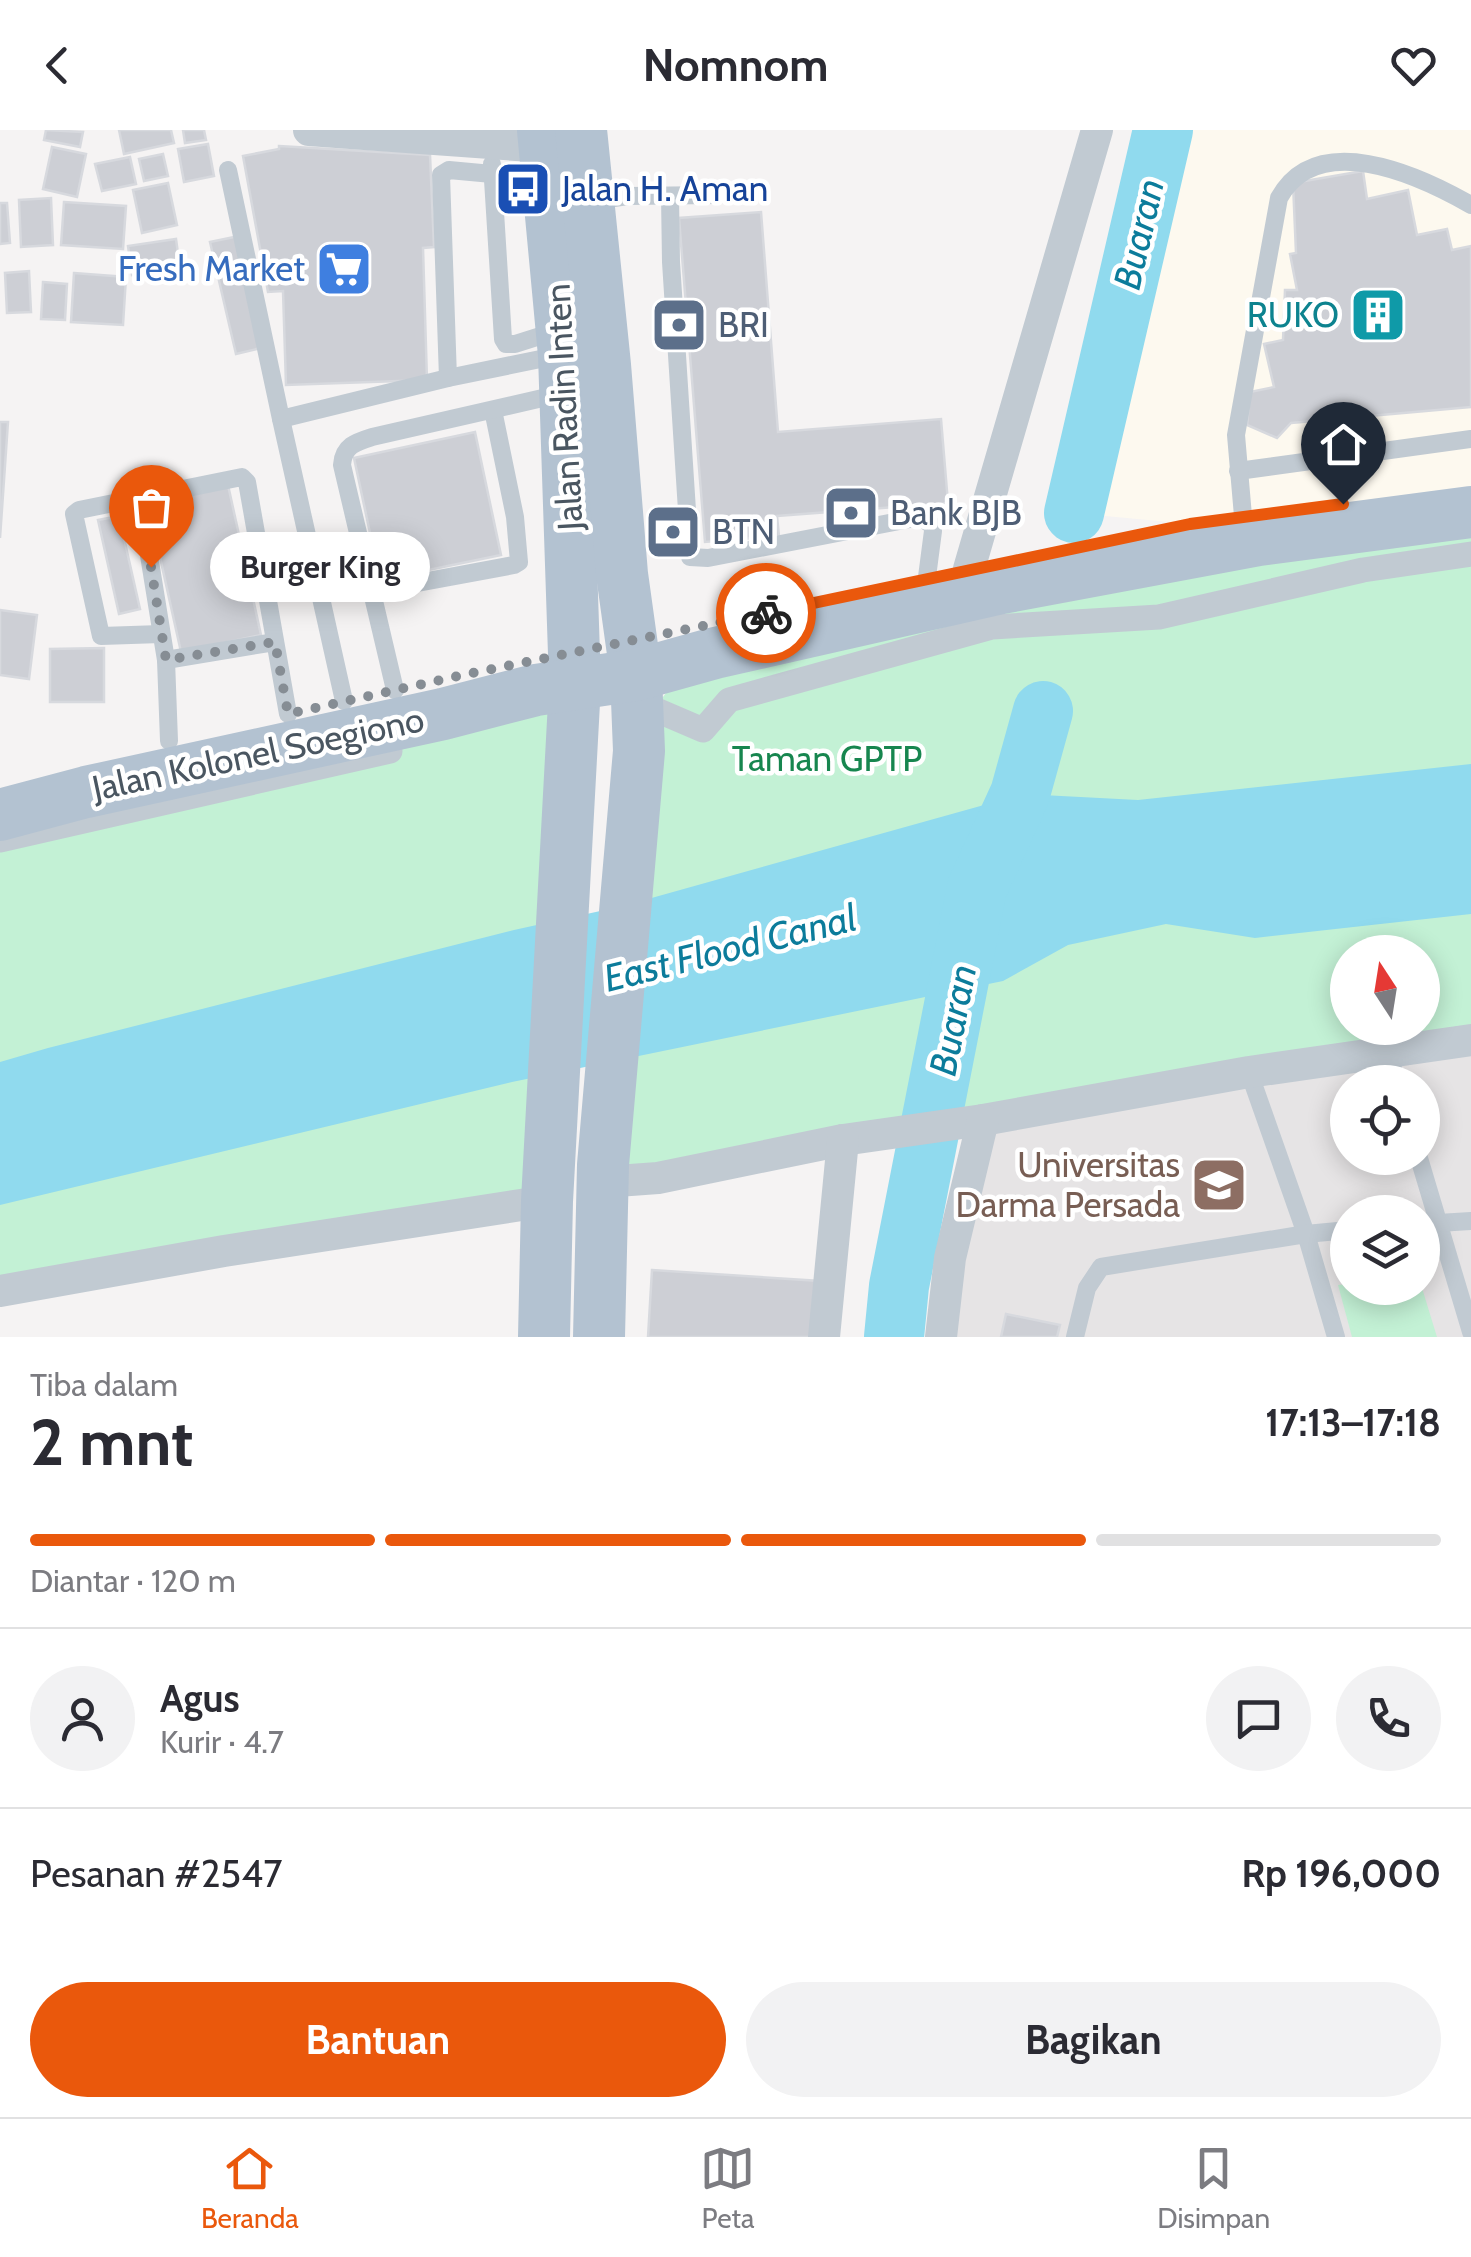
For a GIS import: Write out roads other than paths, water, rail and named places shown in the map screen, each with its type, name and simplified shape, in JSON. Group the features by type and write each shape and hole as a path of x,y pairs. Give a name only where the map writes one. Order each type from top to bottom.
{"main road":[{"name":"Jalan Radin Inten","path":"556,136 587,202 622,574 640,689 640,752 603,1174 599,1337"},
{"name":"Jalan Radin Inten","path":"544,1337 548,1183 575,669 556,136"},
{"path":"1179,540 1240,493 1471,486"},
{"path":"640,689 715,652 978,585 1179,540 1260,540 1471,512"},
{"path":"640,689 978,585"},
{"name":"Jalan Kolonel Soegiono","path":"0,815 86,792 443,714 503,710 575,669"},
{"name":"Jalan Kolonel Soegiono","path":"0,785 170,741 395,690 575,669 640,689"},
{"path":"503,710 560,722 571,737"}],"street":[{"path":"310,130 556,136"},
{"path":"978,585 1097,130"},
{"path":"640,689 704,730 729,700 978,585 1160,617 1363,570 1471,554"},
{"path":"0,840 344,764 495,720 503,710"},
{"path":"1398,1065 1471,1040"},
{"path":"603,1174 658,1178 843,1140 1249,1072 1330,1069"},
{"path":"940,1337 967,1122"},
{"path":"824,1337 843,1140"},
{"path":"0,1291 548,1183"}],"lane":[{"path":"1471,205 1386,160 1351,152 1314,158 1297,168 1279,198 1236,435 1240,493 1471,438"},
{"path":"448,378 441,176 449,170 492,168 506,344 564,359"},
{"path":"228,170 344,701"},
{"path":"587,202 628,196 715,195"},
{"path":"670,196 690,557 708,558 920,516 932,524 933,548 978,585"},
{"path":"281,418 448,378 564,359"},
{"path":"395,690 342,464 344,454 351,444 372,436 493,410 564,359"},
{"path":"374,592 519,562 515,517 493,410"},
{"path":"161,634 101,636 74,518 78,510 238,477 245,480 288,714"},
{"path":"140,500 166,660 170,741"},
{"path":"166,660 275,642"},
{"path":"1249,1072 1306,1234 1336,1337"},
{"path":"1440,1223 1471,1221"},
{"path":"1075,1337 1087,1288 1101,1266 1330,1232"},
{"path":"1440,1250 1471,1332"}],"water":[{"name":"East Flood Canal","path":"1471,764 1471,914 1255,938 1166,924 1068,945 1003,981 512,1082 0,1205 0,1062 514,930 623,906 1023,794 1138,800"}],"waterway":[{"name":"Buaran","path":"1074,513 1163,130"},
{"name":"Buaran","path":"894,1337 899,1286 977,888 1020,794 1043,711"}],"place":[{"name":"Jalan H. Aman","path":"523,189"},
{"name":"Fresh Market","path":"344,269"},
{"name":"RUKO","path":"1378,315"},
{"name":"BRI","path":"679,325"},
{"name":"Bank BJB","path":"851,513"},
{"name":"BTN","path":"673,532"},
{"name":"Burger King","path":"151,567"},
{"name":"Universitas Darma Persada","path":"1219,1185"}],"park label":[{"name":"Taman GPTP","path":"827,759"}]}
